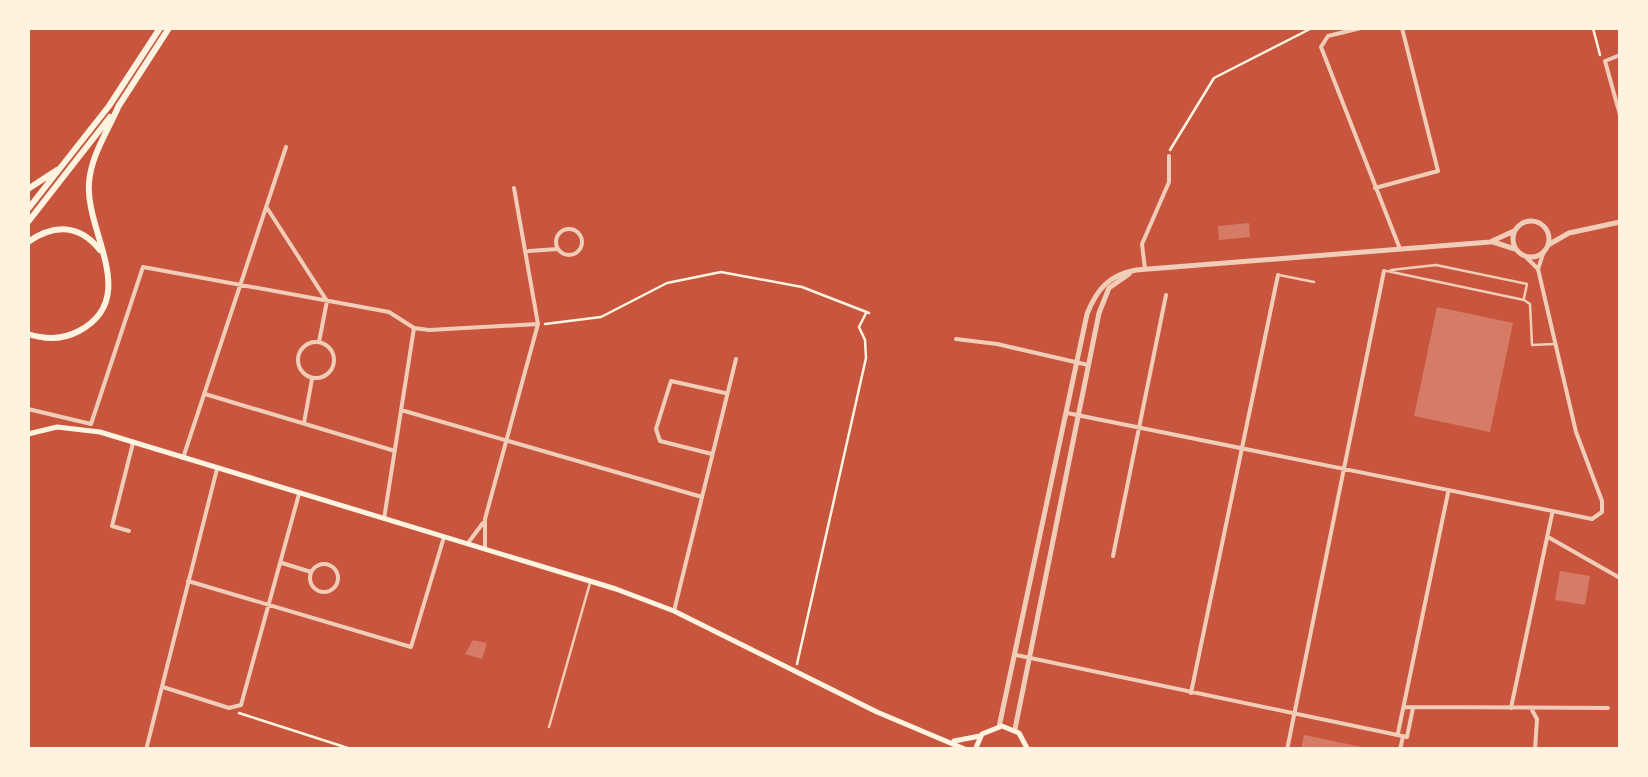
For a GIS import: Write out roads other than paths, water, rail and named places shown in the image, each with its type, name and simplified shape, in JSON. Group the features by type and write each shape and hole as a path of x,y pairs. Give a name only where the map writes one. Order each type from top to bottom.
{"highway":[{"path":"28,209 67,164 160,28"},
{"path":"28,222 119,105 169,28"},
{"path":"28,334 64,337 90,323 109,290 105,256 92,216 89,182 98,146 119,105"},
{"path":"28,189 67,164"},
{"path":"28,242 69,229 90,238 105,256"}],"main road":[{"path":"28,434 72,427 133,442 591,581 674,610 900,723 954,741 967,750 970,739"},
{"path":"954,741 980,736 999,726 1015,730 1028,749"},
{"path":"975,750 980,736"}],"street":[{"path":"1361,28 1328,36 1322,43 1400,249"},
{"path":"1375,188 1438,171 1402,28"},
{"path":"1620,55 1604,62 1620,116"},
{"path":"183,458 286,147"},
{"path":"1145,270 1142,244 1169,182 1169,156"},
{"path":"484,548 485,519 538,324 514,188"},
{"path":"267,208 327,301 319,342"},
{"path":"1490,242 1532,221 1546,229 1570,233"},
{"path":"1526,257 1570,233 1620,222"},
{"path":"526,252 550,247 575,253 582,238 568,229 550,247"},
{"path":"1067,413 1588,520 1600,514 1603,505 1580,449 1538,269 1546,229"},
{"path":"1514,231 1515,249"},
{"path":"556,240 558,249"},
{"path":"999,726 1087,314 1098,291 1112,278 1136,270 1490,242 1515,249 1538,269"},
{"path":"28,409 91,424 143,267 390,312 414,328 538,324"},
{"path":"1015,730 1104,296 1136,270"},
{"path":"1287,750 1384,270"},
{"path":"1191,693 1278,275"},
{"path":"1112,556 1166,295"},
{"path":"384,519 414,328"},
{"path":"956,339 997,344 1088,365"},
{"path":"319,342 330,347 333,354 328,375 312,378 299,364 304,345 319,342"},
{"path":"674,610 736,359"},
{"path":"304,424 312,378"},
{"path":"712,454 658,439 663,399 671,381 727,394"},
{"path":"205,394 395,451"},
{"path":"401,410 702,497"},
{"path":"130,531 112,526 133,442"},
{"path":"146,750 218,469"},
{"path":"1403,736 1404,707 1448,493"},
{"path":"162,687 236,708 244,698 299,494"},
{"path":"1511,708 1552,514"},
{"path":"467,544 485,519"},
{"path":"188,581 411,647 444,536"},
{"path":"1548,536 1620,578"},
{"path":"281,562 312,572 329,565 336,570 338,583 331,591 317,591 311,583 312,572"},
{"path":"1016,655 1403,736"},
{"path":"1404,707 1608,708"},
{"path":"1400,750 1414,708"},
{"path":"1532,710 1536,719 1535,750"}],"lane":[{"path":"1384,270 1436,266 1527,284 1524,300 1532,313 1532,345 1555,344"},
{"path":"1384,270 1524,300"},
{"path":"1278,275 1314,282"},
{"path":"549,727 591,581"}]}
